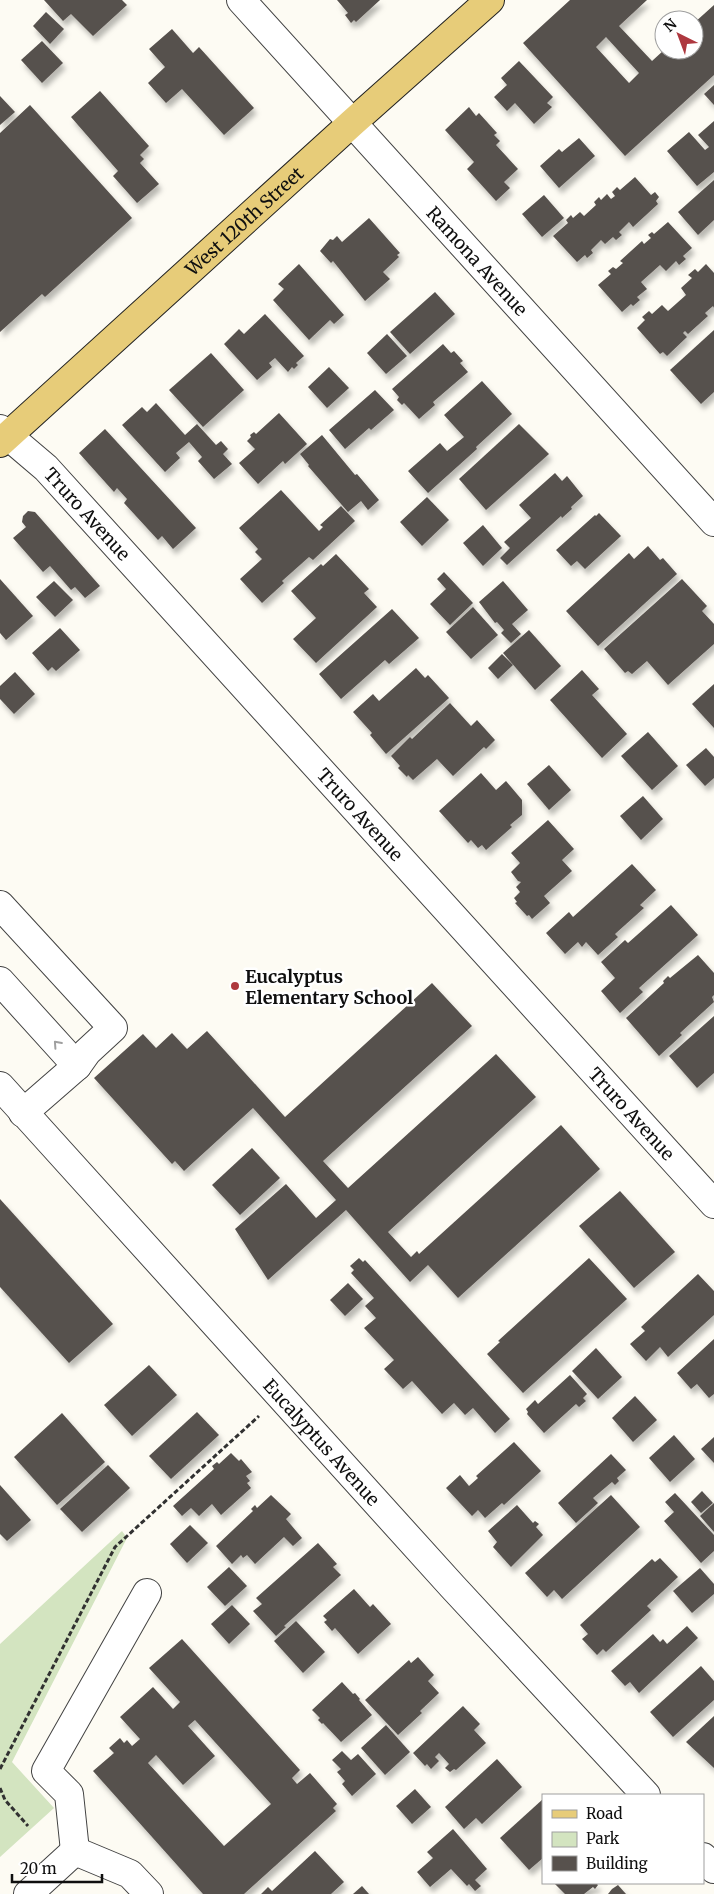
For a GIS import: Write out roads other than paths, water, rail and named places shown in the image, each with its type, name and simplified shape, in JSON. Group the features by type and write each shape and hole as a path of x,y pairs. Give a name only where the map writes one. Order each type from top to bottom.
{"main road":[{"name":"West 120th Street","path":"3,436 490,0"}],"street":[{"name":"Ramona Avenue","path":"241,0 714,522"},
{"name":"Truro Avenue","path":"3,436 46,468 714,1204"},
{"path":"0,905 113,1028 87,1052 77,1066 23,1113"},
{"path":"0,981 77,1066"},
{"name":"Eucalyptus Avenue","path":"0,1086 452,1586 645,1794"},
{"path":"75,1851 69,1794 46,1770 147,1593"},
{"path":"28,1894 75,1851"},
{"path":"75,1851 130,1874 149,1894"},
{"path":"704,1858 714,1869"}],"place":[{"name":"Eucalyptus Elementary School","path":"235,986"}]}
